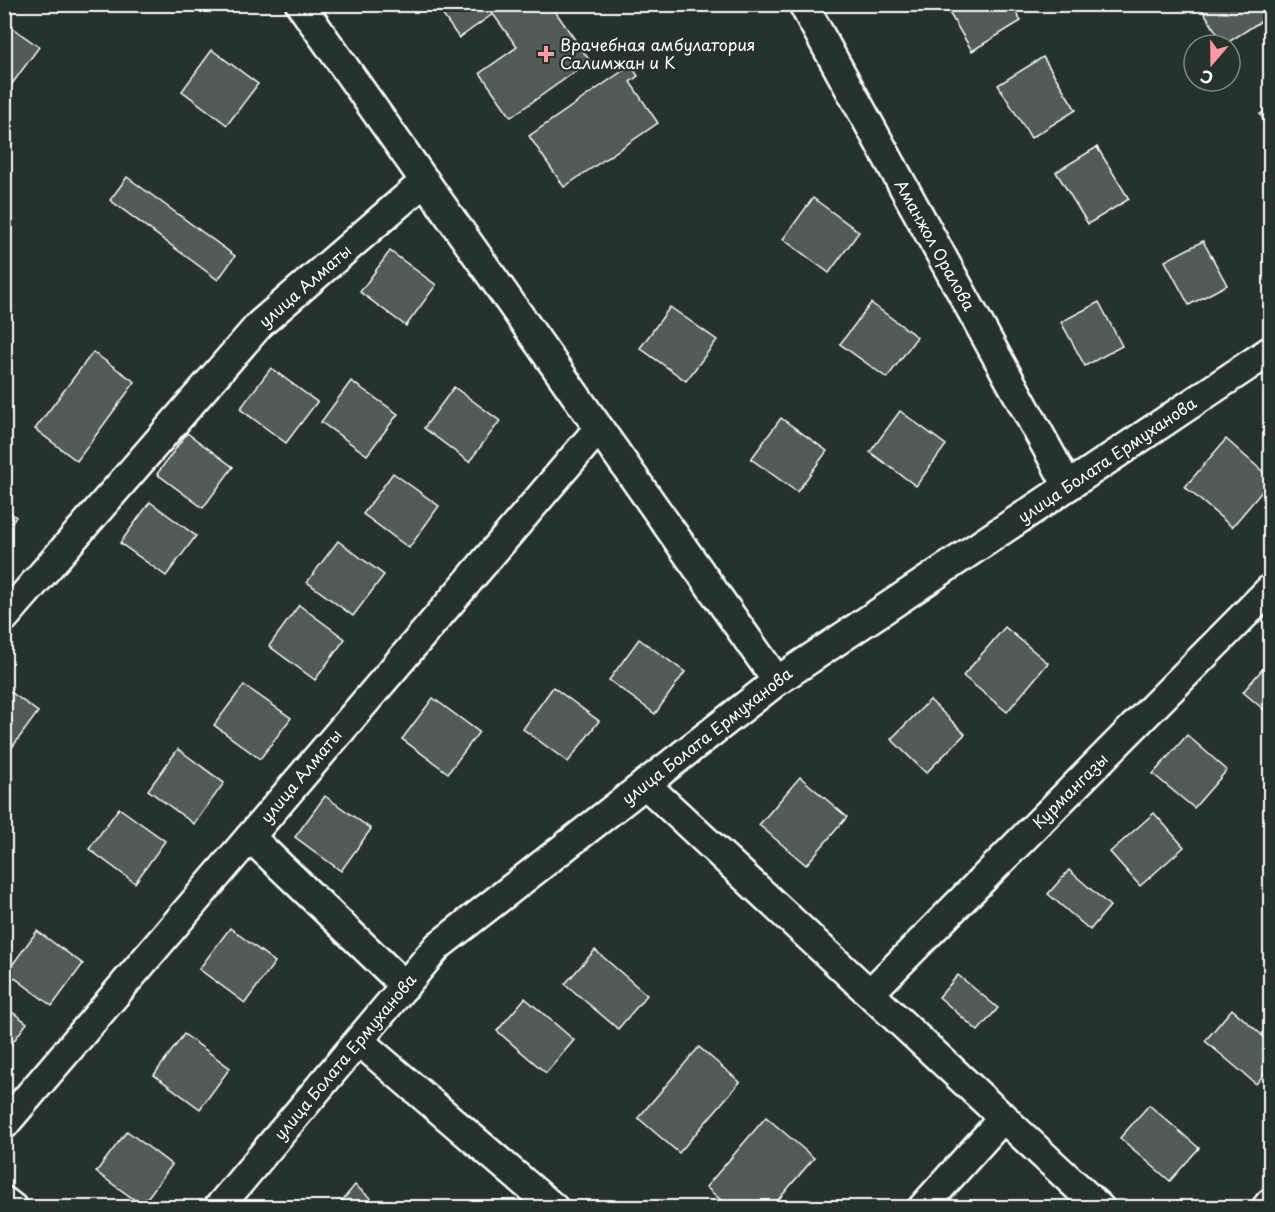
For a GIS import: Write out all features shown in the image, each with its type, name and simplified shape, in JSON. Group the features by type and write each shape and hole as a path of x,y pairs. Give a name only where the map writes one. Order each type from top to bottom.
{"street":[{"path":"300,4 777,681"},
{"name":"Аманжол Оралова","path":"802,4 1068,486"},
{"name":"улица Алматы","path":"4,618 260,324 425,182"},
{"name":"улица Болата Ермуханова","path":"218,1208 438,946 777,681 1270,351"},
{"name":"улица Алматы","path":"4,1125 599,428"},
{"name":"Курмангазы","path":"870,993 1270,589"},
{"path":"645,784 1100,1208"},
{"path":"250,837 405,986"},
{"path":"358,1041 554,1208"},
{"path":"922,1208 1004,1117"},
{"path":"4,1201 13,1208"},
{"path":"1266,1208 1270,1203"}],"building":[{"name":"Врачебная амбулатория Салимжан и К","path":"435,4 550,4 590,61 511,117 480,73 517,47 493,14 459,38"},
{"path":"954,4 1011,4 1021,21 972,51 947,9"},
{"path":"1199,4 1258,4 1266,18 1242,33 1217,33"},
{"path":"4,22 39,47 9,88 4,85"},
{"path":"212,50 258,84 227,125 182,91"},
{"path":"1043,57 1076,110 1031,138 998,85"},
{"path":"631,65 638,76 630,82 658,123 564,187 529,136"},
{"path":"1270,108 1270,131 1260,114"},
{"path":"1097,147 1129,199 1088,224 1056,172"},
{"path":"127,177 235,256 218,280 110,200"},
{"path":"813,198 859,232 829,273 783,239"},
{"path":"1203,241 1227,285 1189,305 1165,261"},
{"path":"390,251 436,285 406,326 360,292"},
{"path":"1099,302 1122,346 1085,366 1061,322"},
{"path":"871,303 917,337 887,378 840,344"},
{"path":"670,307 717,340 686,381 640,348"},
{"path":"93,352 135,382 77,461 35,429"},
{"path":"271,368 317,402 286,443 240,409"},
{"path":"351,381 398,414 367,455 321,422"},
{"path":"454,387 500,421 469,462 424,428"},
{"path":"900,411 946,445 916,486 870,452"},
{"path":"781,418 827,451 797,492 751,459"},
{"path":"187,433 233,467 203,508 157,474"},
{"path":"1226,439 1270,478 1270,482 1232,527 1185,487"},
{"path":"393,473 439,506 409,548 363,514"},
{"path":"150,502 196,536 166,576 120,543"},
{"path":"4,508 16,517 4,532"},
{"path":"338,541 384,575 353,616 307,582"},
{"path":"299,605 345,639 315,680 269,646"},
{"path":"1005,627 1048,663 1007,712 963,676"},
{"path":"639,639 685,672 655,714 609,680"},
{"path":"1270,660 1270,715 1243,692"},
{"path":"244,685 291,718 260,759 214,725"},
{"path":"4,687 38,712 8,753 4,750"},
{"path":"553,687 599,721 568,762 523,729"},
{"path":"433,698 479,732 448,773 402,739"},
{"path":"930,700 965,734 926,773 891,739"},
{"path":"1187,735 1227,770 1194,808 1153,774"},
{"path":"178,749 224,783 194,824 148,790"},
{"path":"800,777 847,817 806,865 759,825"},
{"path":"325,796 371,829 341,871 295,837"},
{"path":"119,808 165,841 135,883 89,849"},
{"path":"1154,813 1184,847 1140,886 1110,852"},
{"path":"1069,870 1110,906 1090,930 1048,894"},
{"path":"230,928 275,962 245,1003 199,969"},
{"path":"37,931 83,964 52,1006 7,972"},
{"path":"595,950 647,995 618,1029 565,984"},
{"path":"958,975 998,1008 978,1031 939,997"},
{"path":"525,998 574,1040 546,1073 497,1031"},
{"path":"4,1006 27,1023 4,1054"},
{"path":"1232,1009 1270,1042 1270,1067 1256,1084 1205,1041"},
{"path":"184,1034 230,1068 200,1109 154,1075"},
{"path":"699,1047 740,1082 679,1153 638,1118"},
{"path":"1149,1105 1199,1148 1170,1181 1120,1138"},
{"path":"766,1117 814,1158 771,1208 730,1208 706,1187"},
{"path":"127,1131 172,1165 142,1205 96,1172"},
{"path":"355,1185 382,1208 336,1208"}],"place":[{"name":"Врачебная амбулатория Салимжан и К","path":"546,54"}]}
